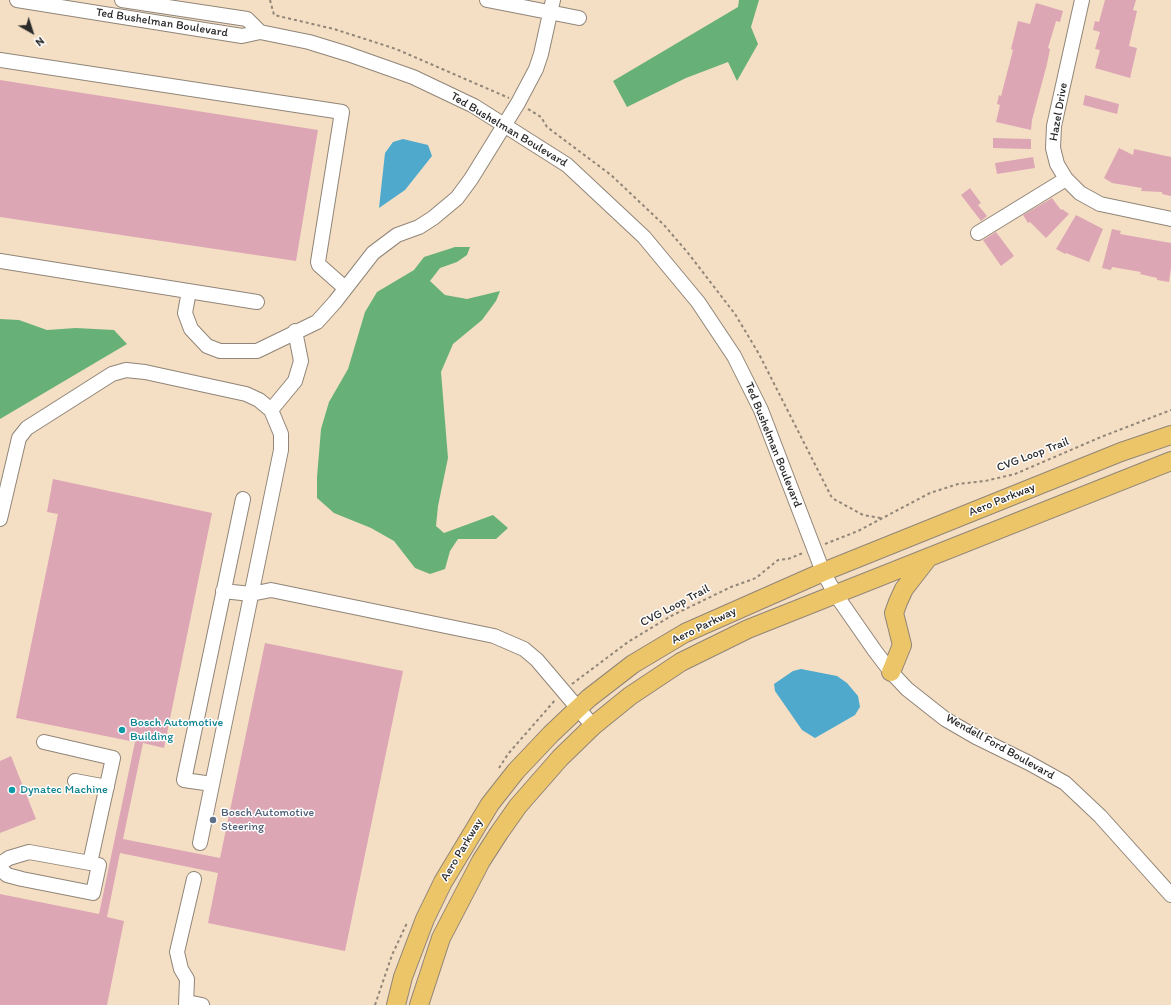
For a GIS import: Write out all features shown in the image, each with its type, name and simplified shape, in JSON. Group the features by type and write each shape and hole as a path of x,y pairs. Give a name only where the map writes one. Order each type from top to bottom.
{"main road":[{"name":"Aero Parkway","path":"396,1005 403,977 425,919 442,882 490,804 516,771 589,698 633,664 685,633 823,572 1121,452 1171,435"},
{"name":"Aero Parkway","path":"419,1005 441,938 480,862 518,806 560,758 593,726 636,691 700,651 748,629 1171,461"},
{"path":"891,672 902,645 894,613 904,589 929,556"}],"street":[{"name":"Ted Bushelman Boulevard","path":"17,0 242,36 260,32 309,42 380,64 444,91 504,125 568,165 617,210 648,242 698,302 734,356 753,392 823,572 836,594"},
{"name":"Ted Bushelman Boulevard","path":"125,0 247,19 260,32"},
{"path":"487,0 552,6 579,18"},
{"name":"Hazel Drive","path":"1082,0 1054,126 1053,148 1057,164 1066,179 1080,193 1100,204 1171,219"},
{"path":"189,291 186,313 191,329 207,346 220,351 256,352 295,331 317,322 335,302 362,265 384,244 397,235 419,227 433,218 457,198 471,179 518,103 536,69 552,6"},
{"path":"0,60 342,112 318,262 319,266 345,288"},
{"path":"978,232 1066,179"},
{"path":"0,261 257,302"},
{"path":"271,410 295,382 301,361 295,331"},
{"path":"0,519 19,438 27,428 112,374 126,370 145,372 246,394 259,400 271,410 281,434 281,450 200,842"},
{"path":"212,784 184,780 243,500"},
{"path":"223,591 251,594 271,590 494,636 524,649 537,660 593,726"},
{"name":"Wendell Ford Boulevard","path":"836,594 875,651 891,672 907,689 945,719 1065,783 1100,816 1171,895"},
{"path":"44,742 113,758 90,863"},
{"path":"75,781 107,787"},
{"path":"0,864 9,858 29,852 99,864 93,893 22,879 8,874 0,868"},
{"path":"194,879 177,952 181,969 187,979 186,1004 202,1005"}],"path":[{"path":"270,0 274,15 334,29 396,49 453,73 485,89 494,91"},
{"name":"CVG Loop Trail","path":"858,531 930,493 958,484 985,481 1015,474 1102,437 1171,410"},
{"name":"CVG Loop Trail","path":"576,680 628,642 671,616 731,587 756,578 778,560 788,559"}],"green space":[{"path":"739,0 759,0 751,27 758,44 737,81 728,62 686,78 627,107 613,81 738,7"},
{"path":"455,247 470,247 467,255 457,262 440,268 430,281 445,295 467,299 500,291 496,301 482,320 453,344 441,372 448,458 438,506 436,526 444,533 493,515 508,528 496,539 458,539 450,551 445,569 430,574 415,568 394,541 371,528 334,513 317,498 317,477 321,429 329,402 348,369 365,312 377,292 414,270 424,257"},
{"path":"0,319 19,320 47,330 76,328 114,330 127,344 0,419"}],"water":[{"path":"403,139 428,145 432,156 405,190 379,208 385,153 393,142"},
{"path":"801,669 837,676 847,683 858,696 860,707 855,715 815,738 802,730 775,691 774,684 793,671"}],"building":[{"path":"1105,0 1136,0 1133,10 1137,11 1129,46 1137,48 1130,78 1095,68 1100,50 1095,49 1100,32 1093,30 1095,21 1099,22"},
{"path":"1036,3 1063,11 1060,22 1056,21 1048,48 1050,49 1047,64 1032,120 1031,130 996,122 1000,105 997,104 999,95 1001,96 1013,50 1011,49 1018,21 1030,24"},
{"path":"0,80 318,130 296,261 0,217"},
{"path":"1085,95 1119,104 1117,114 1083,105"},
{"path":"993,138 1031,139 1031,149 993,148"},
{"path":"1119,148 1133,155 1134,149 1171,157 1171,196 1162,194 1162,192 1141,191 1142,188 1112,183 1104,178"},
{"path":"1033,157 1035,168 997,174 995,163"},
{"path":"970,188 981,203 978,205 987,216 981,221 961,195"},
{"path":"1052,198 1061,210 1062,209 1069,214 1046,238 1030,222 1028,223 1023,215"},
{"path":"1076,215 1103,229 1089,262 1066,253 1065,254 1056,249"},
{"path":"1112,229 1121,231 1120,234 1171,243 1171,268 1169,282 1157,280 1157,278 1140,274 1141,272 1112,267 1111,270 1102,268"},
{"path":"996,232 1014,256 1001,266 983,240"},
{"path":"53,479 212,513 164,748 143,743 123,839 220,858 265,643 403,671 345,951 208,923 218,873 120,853 107,917 124,921 107,1005 0,1005 0,894 99,914 135,742 16,718 58,514 47,512"},
{"name":"Dynatec Machine","path":"11,756 36,819 0,833 0,761"}],"place":[{"name":"Bosch Automotive Building","path":"122,730"},
{"name":"Dynatec Machine","path":"12,790"},
{"name":"Bosch Automotive Steering","path":"213,820"}]}
